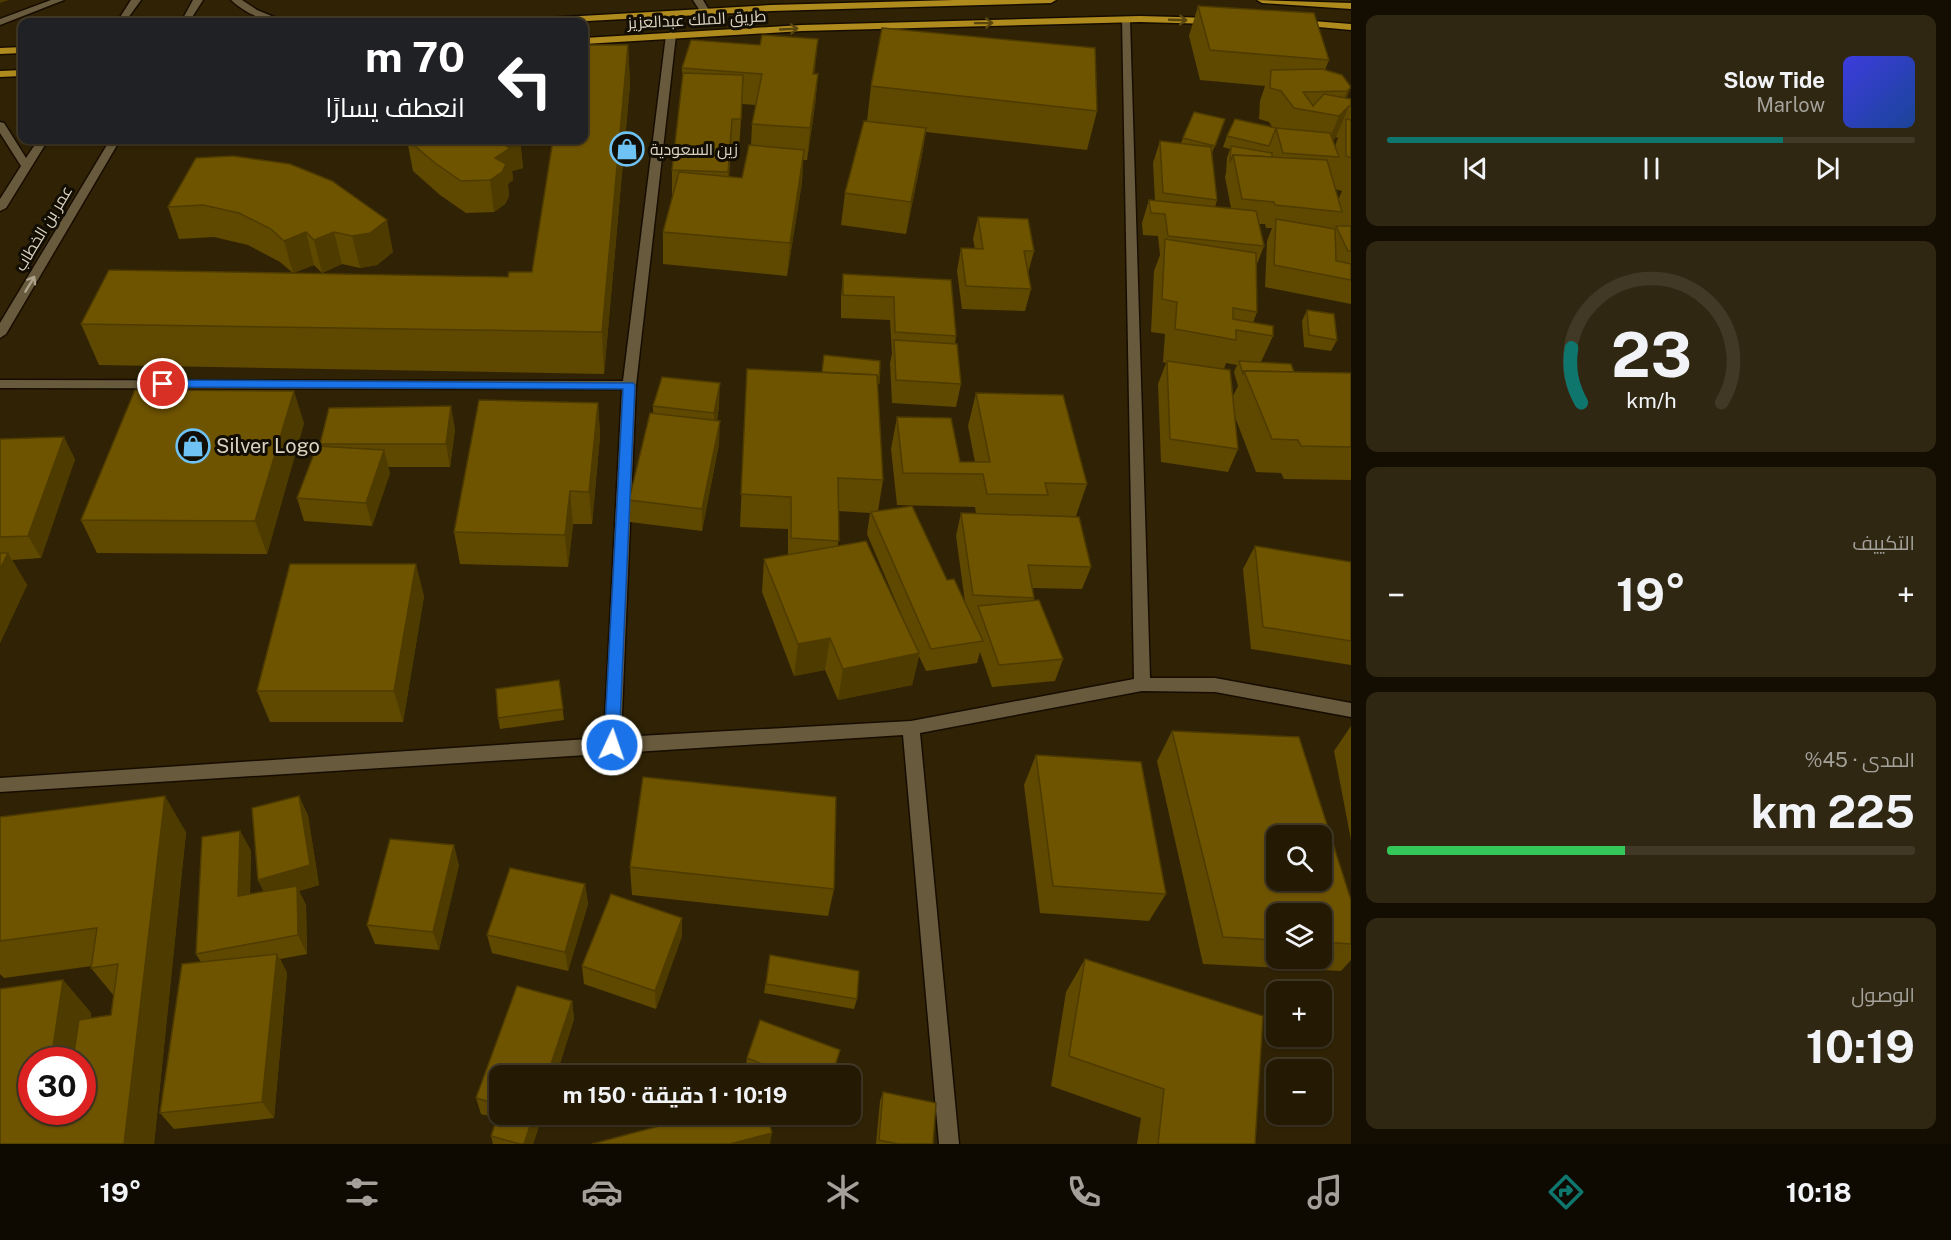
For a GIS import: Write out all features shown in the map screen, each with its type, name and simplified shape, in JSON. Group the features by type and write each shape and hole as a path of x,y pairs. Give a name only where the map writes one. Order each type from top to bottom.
{"main road":[{"name":"طريق الملك عبدالعزيز","path":"588,19 771,8 1052,0"},
{"path":"1262,0 1351,6"},
{"name":"طريق الملك عبدالعزيز","path":"588,41 802,28 1125,19 1222,21"},
{"path":"1292,23 1351,27"},
{"path":"0,51 18,50"},
{"path":"0,74 18,73"}],"street":[{"path":"0,22 58,0"},
{"path":"124,18 136,0"},
{"path":"187,18 198,0"},
{"path":"236,0 254,12 270,18"},
{"path":"698,0 705,12"},
{"path":"1125,19 1142,684"},
{"path":"612,745 629,385 671,35"},
{"path":"0,125 26,166"},
{"path":"0,208 40,144"},
{"name":"عمر بن الخطاب","path":"0,334 113,144"},
{"path":"104,158 120,144"},
{"path":"0,384 629,385"},
{"path":"0,785 911,728 1142,684 1215,685 1351,710"},
{"path":"911,728 949,1144"}],"building":[{"path":"1198,6 1314,13 1329,60 1210,50"},
{"path":"882,28 1095,48 1097,111 871,86"},
{"path":"762,35 818,39 813,74 818,74 810,128 752,124 762,74 682,68 691,40 760,45"},
{"path":"588,45 628,45 602,332 81,324 109,270 508,277 509,272 532,272 552,144 588,144"},
{"path":"1322,69 1342,75 1351,87 1347,91 1303,92 1313,106 1324,94 1351,99 1351,106 1339,116 1294,108 1281,91 1270,88 1271,70"},
{"path":"683,73 743,75 741,119 732,119 728,172 672,170"},
{"path":"1194,112 1225,119 1215,146 1183,138"},
{"path":"1235,119 1276,128 1269,146 1227,136"},
{"path":"1346,119 1351,120 1351,158 1346,156"},
{"path":"864,121 926,128 911,202 845,193"},
{"path":"1276,128 1330,133 1339,157 1283,153"},
{"path":"1160,141 1211,147 1217,200 1163,193"},
{"path":"413,144 503,144 510,148 495,158 506,164 502,172 490,180 461,181"},
{"path":"749,145 804,150 790,243 663,232 679,172 742,178"},
{"path":"1231,146 1272,153 1272,157 1233,155 1230,162"},
{"path":"1233,155 1327,160 1342,212 1242,199"},
{"path":"233,156 290,164 332,181 387,220 370,233 352,236 334,232 314,240 306,232 284,241 271,229 239,213 203,205 168,207 196,158"},
{"path":"1149,200 1256,211 1264,246 1168,236 1165,214 1151,213"},
{"path":"978,217 1028,219 1034,251 1024,251 1031,289 966,286 961,248 983,249"},
{"path":"1276,219 1335,229 1336,261 1351,264 1351,280 1274,265"},
{"path":"1336,226 1351,226 1351,251 1348,251"},
{"path":"1165,239 1256,253 1257,312 1233,308 1233,319 1273,326 1273,336 1236,330 1236,340 1175,329 1177,302 1162,299"},
{"path":"843,274 951,280 956,336 895,332 894,297 843,295"},
{"path":"1307,310 1334,314 1337,340 1309,335"},
{"path":"894,340 957,344 961,384 896,380"},
{"path":"824,355 880,361 879,384 877,375 822,372"},
{"path":"1167,361 1230,370 1238,449 1170,439"},
{"path":"1239,361 1291,364 1294,372 1244,371 1243,374"},
{"path":"747,369 877,375 883,480 838,478 839,541 791,538 791,497 741,494"},
{"path":"1244,371 1351,373 1351,447 1301,446 1298,440 1272,439"},
{"path":"662,377 720,383 714,413 653,406"},
{"path":"135,390 294,391 255,521 81,520"},
{"path":"976,393 1063,395 1087,484 1045,483 1048,495 987,494 983,474 903,473 897,417 951,418 960,462 990,462"},
{"path":"479,400 598,403 589,492 570,491 565,535 454,532"},
{"path":"451,406 446,444 320,444 329,408"},
{"path":"650,413 720,421 702,509 629,500"},
{"path":"64,437 28,536 0,537 0,439"},
{"path":"317,446 384,450 366,503 297,498"},
{"path":"912,506 947,580 954,579 983,641 931,649 871,512"},
{"path":"961,513 1079,517 1091,567 1028,565 1034,598 973,595"},
{"path":"866,541 919,653 843,669 830,638 798,644 764,559"},
{"path":"1255,546 1351,562 1351,641 1263,627"},
{"path":"0,553 8,553 0,569"},
{"path":"290,564 416,564 394,691 257,691"},
{"path":"1039,600 1063,659 999,665 978,606"},
{"path":"559,680 563,709 498,718 496,689"},
{"path":"1172,731 1299,737 1327,825 1266,825 1266,891 1332,891 1332,840 1351,900 1351,944 1332,943 1332,903 1266,903 1266,939 1223,937"},
{"path":"1036,755 1141,762 1166,894 1053,886"},
{"path":"643,777 836,797 834,889 630,867"},
{"path":"165,796 124,1144 0,1144 0,989 63,980 53,1047 18,1047 18,1125 96,1125 96,1047 75,1047 79,1020 111,1015 118,964 91,968 97,928 0,941 0,817"},
{"path":"299,796 310,865 258,880 252,808"},
{"path":"240,831 238,896 297,886 298,935 196,954 202,837"},
{"path":"390,839 454,845 433,932 367,925"},
{"path":"510,868 585,884 565,952 487,935"},
{"path":"611,894 682,918 655,991 582,966"},
{"path":"277,954 262,1102 160,1113 182,964"},
{"path":"770,955 859,971 857,999 766,984"},
{"path":"1085,959 1263,1016 1255,1144 1158,1144 1164,1089 1069,1056"},
{"path":"517,986 572,1001 551,1065 489,1065 489,1102 476,1098"},
{"path":"760,1020 840,1050 835,1065 764,1065 747,1058"},
{"path":"883,1092 936,1103 933,1144 898,1144 879,1140"},
{"path":"495,1125 530,1125 524,1144 491,1136"},
{"path":"663,1125 770,1125 772,1133 730,1144 592,1144"}],"place":[{"name":"زين السعودية","path":"627,149"},
{"name":"Silver Logo","path":"193,446"}],"route":[{"path":"163,384 629,385 612,745"}]}
